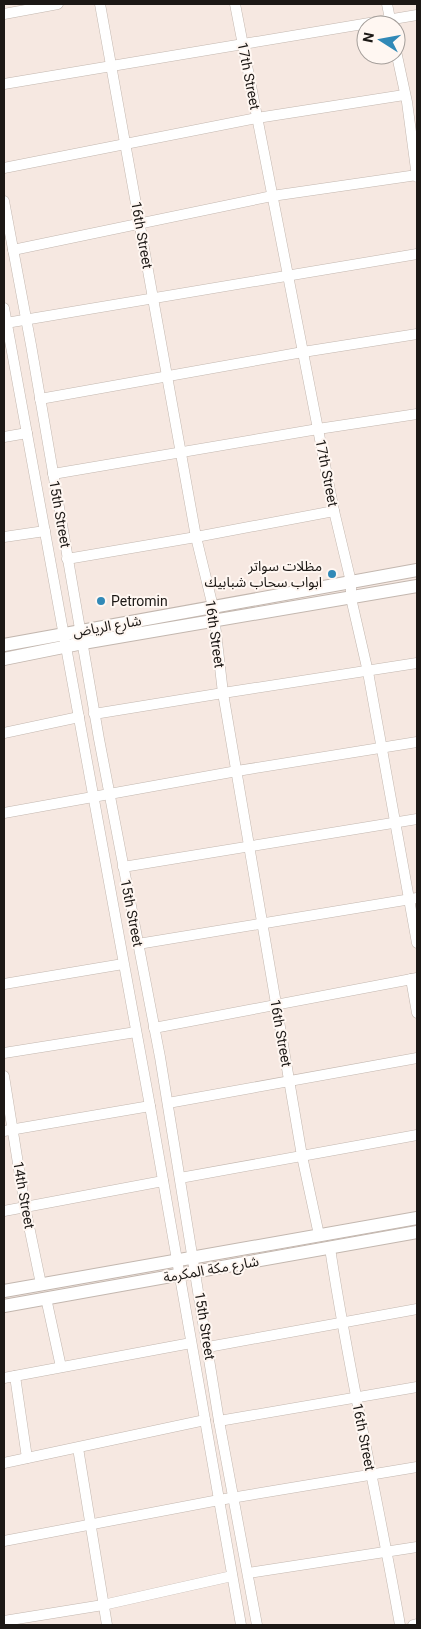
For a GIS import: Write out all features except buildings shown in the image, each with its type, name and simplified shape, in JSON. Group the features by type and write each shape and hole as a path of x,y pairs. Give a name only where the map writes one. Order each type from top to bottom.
{"main road":[{"name":"شارع الرياض","path":"4,645 417,570"},
{"name":"شارع الرياض","path":"4,659 66,646 417,586"},
{"name":"شارع مكة المكرمة","path":"4,1290 417,1218"},
{"name":"شارع مكة المكرمة","path":"4,1306 417,1232"}],"street":[{"path":"4,14 28,6 58,4"},
{"name":"16th Street","path":"100,4 196,537 213,607 224,693 262,922 302,1156 319,1235"},
{"name":"17th Street","path":"235,4 334,511 352,582 352,598 368,672 395,822 413,898 417,943"},
{"path":"4,84 356,27"},
{"path":"13,250 272,196 417,176 409,99 400,65"},
{"path":"4,168 257,118 409,99"},
{"name":"15th Street","path":"4,201 81,630 94,714 168,1103 220,1421 257,1625"},
{"path":"5,322 417,254"},
{"name":"15th Street","path":"4,308 5,322 45,530 150,1106 241,1625"},
{"path":"40,399 303,352 417,334"},
{"path":"53,474 417,414"},
{"path":"4,437 27,433"},
{"path":"68,558 196,537 334,511"},
{"path":"4,537 45,530"},
{"path":"94,714 417,664"},
{"path":"4,733 79,717"},
{"path":"4,813 93,796 417,742"},
{"path":"123,867 417,819"},
{"path":"138,944 413,898"},
{"path":"4,984 124,964"},
{"path":"154,1028 414,979 417,1013"},
{"path":"4,1053 136,1032"},
{"path":"168,1103 417,1058"},
{"name":"14th Street","path":"4,1076 8,1131 41,1284"},
{"path":"8,1131 150,1106"},
{"path":"180,1178 417,1135"},
{"path":"4,1210 163,1181"},
{"name":"16th Street","path":"330,1248 341,1323 388,1552 400,1625"},
{"path":"46,1298 61,1367"},
{"path":"208,1347 417,1309"},
{"path":"4,1378 191,1342"},
{"path":"15,1376 27,1458"},
{"path":"220,1421 417,1387"},
{"path":"4,1463 204,1420"},
{"path":"78,1448 107,1625"},
{"path":"4,1542 219,1500 417,1467"},
{"path":"248,1573 417,1546"},
{"path":"4,1621 103,1605 232,1576"},
{"path":"413,1625 417,1624"}],"place":[{"name":"مظلات سواتر ابواب سحاب شبابيك","path":"332,574"},
{"name":"Petromin","path":"101,601"}]}
